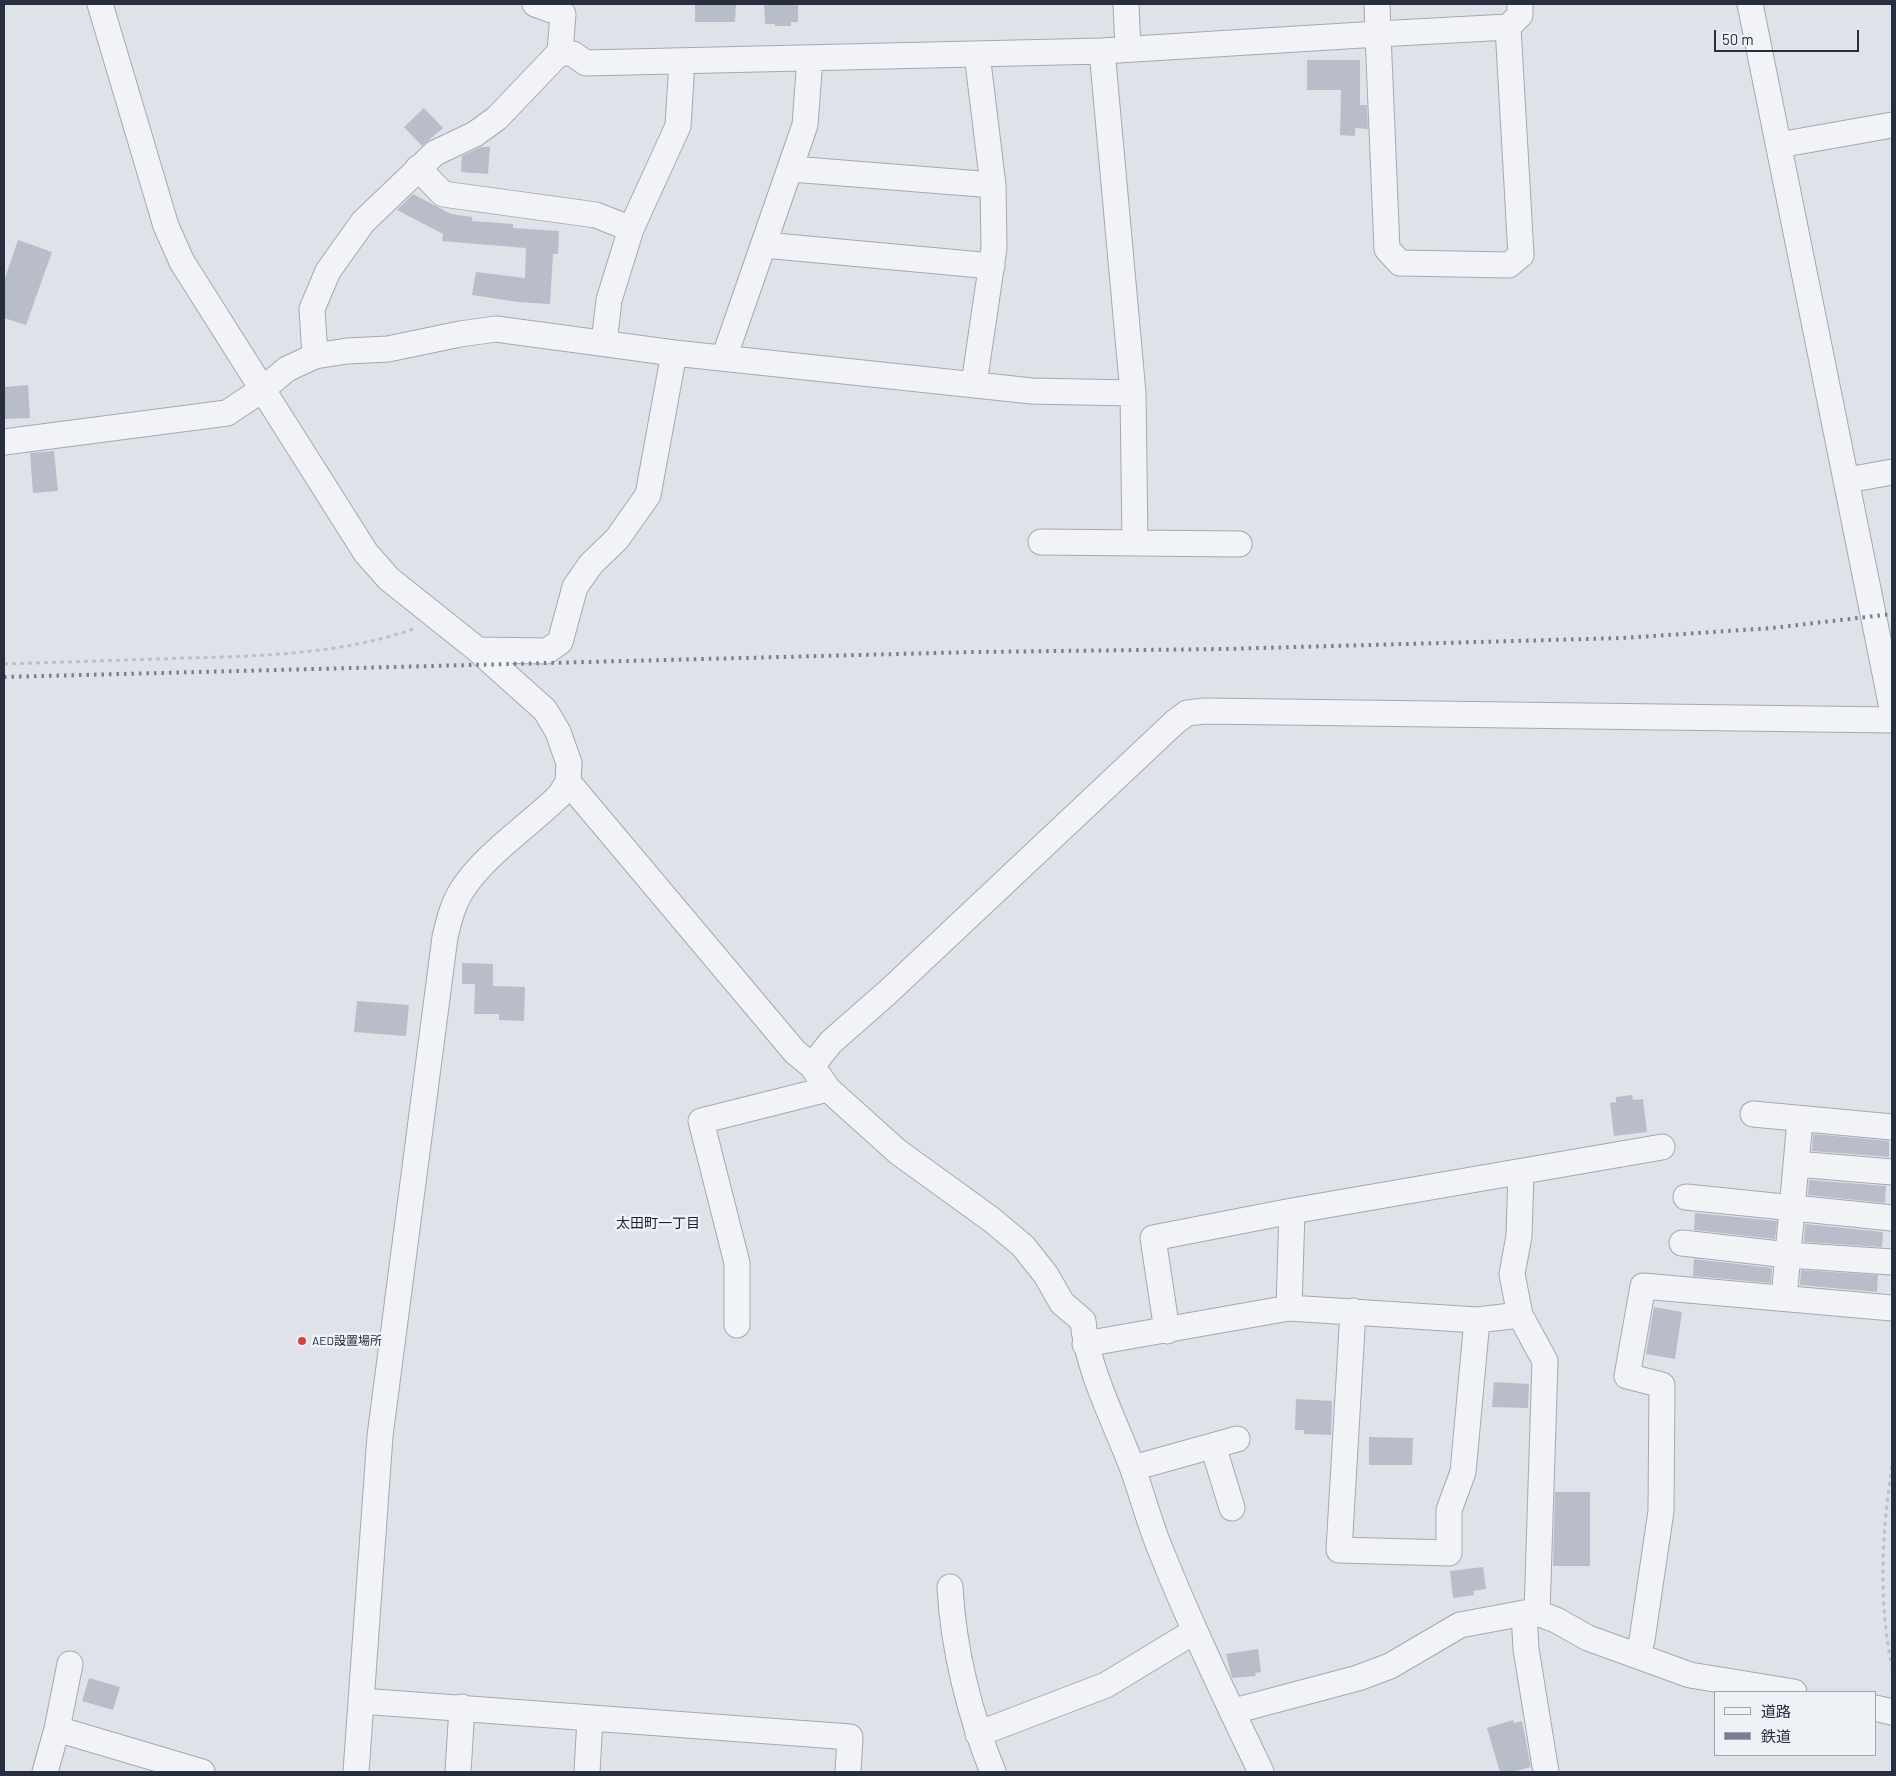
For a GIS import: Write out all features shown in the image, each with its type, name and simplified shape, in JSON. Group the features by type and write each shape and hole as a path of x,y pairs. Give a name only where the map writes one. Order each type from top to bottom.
{"street":[{"path":"100,4 166,226 198,290 366,553 389,579 478,650 545,710 561,740 569,763 568,782 560,795 478,870 463,889 452,909 444,937 380,1436 356,1772"},
{"path":"315,356 312,309 328,271 363,222 435,153 474,134 497,118 560,52 563,14 535,4"},
{"path":"1126,4 1128,49"},
{"path":"1377,4 1387,249 1400,263 1509,265 1521,255 1508,27"},
{"path":"560,52 573,54 586,63 1128,49 1508,27 1520,15 1520,4"},
{"path":"1750,4 1848,480 1892,708"},
{"path":"1102,50 1133,393 1135,542"},
{"path":"974,384 994,248 993,185 977,54"},
{"path":"724,358 792,169 805,125 810,58"},
{"path":"604,343 609,300 631,229 678,126 682,61"},
{"path":"1779,146 1892,125"},
{"path":"418,168 444,194 596,215 631,229"},
{"path":"792,169 993,185"},
{"path":"764,245 992,266"},
{"path":"4,442 227,413 263,389 287,369 315,356 347,351 388,349 460,334 496,329 674,353 1032,391 1133,393"},
{"path":"478,650 547,651 560,642 575,587 591,564 617,539 648,495 674,353"},
{"path":"1848,480 1892,472"},
{"path":"1041,542 1239,544"},
{"path":"812,1066 831,1042 888,992 1175,722 1187,713 1205,711 1892,720"},
{"path":"568,782 795,1052 812,1066 828,1089 898,1152 992,1220 1023,1246 1046,1275 1062,1303 1083,1321 1085,1344 1133,1468 1160,1548 1194,1631 1220,1688 1234,1712 1260,1772"},
{"path":"737,1325 737,1263 701,1120 828,1089"},
{"path":"1753,1114 1800,1120 1892,1127"},
{"path":"1784,1298 1800,1120"},
{"path":"1167,1331 1153,1238 1292,1211 1662,1148"},
{"path":"1796,1164 1892,1172"},
{"path":"1522,1173 1520,1236 1512,1274 1520,1315 1545,1361 1530,1613 1526,1649 1546,1772"},
{"path":"1686,1197 1892,1218"},
{"path":"1289,1308 1292,1211"},
{"path":"1682,1243 1788,1255 1892,1262"},
{"path":"1637,1655 1642,1640 1661,1511 1662,1384 1627,1376 1643,1286 1892,1308"},
{"path":"1085,1344 1289,1308 1478,1320 1520,1315"},
{"path":"1353,1311 1339,1550 1448,1553 1449,1510 1463,1472 1478,1320"},
{"path":"1133,1468 1237,1439"},
{"path":"1213,1446 1232,1508"},
{"path":"950,1587 952,1618 978,1734 993,1772"},
{"path":"1234,1712 1390,1666 1460,1625 1530,1613 1556,1620 1588,1638 1690,1675 1788,1691"},
{"path":"978,1734 1106,1684 1194,1631"},
{"path":"44,1772 57,1729 70,1664"},
{"path":"361,1701 850,1737 848,1772"},
{"path":"458,1772 462,1707"},
{"path":"1876,1708 1892,1712"},
{"path":"587,1772 590,1718"},
{"path":"57,1729 202,1772"}],"path":[{"path":"4,664 259,656 326,648 376,639 438,620"},
{"path":"1892,1466 1886,1507 1882,1574 1892,1667"}],"building":[{"path":"695,4 736,4 735,22 695,22"},
{"path":"764,4 798,4 798,22 791,22 791,26 765,24"},
{"path":"1307,60 1360,60 1360,105 1367,105 1368,129 1355,128 1355,136 1340,135 1341,90 1307,90"},
{"path":"424,108 443,128 422,146 404,127"},
{"path":"481,147 490,147 488,174 461,172 462,156"},
{"path":"413,194 451,214 472,217 472,221 513,224 513,228 559,231 558,254 553,254 550,304 518,302 472,295 476,272 525,278 526,248 442,241 443,234 397,210"},
{"path":"18,240 52,252 26,325 4,318 4,281"},
{"path":"28,385 30,418 4,419 4,387"},
{"path":"54,451 58,491 33,493 30,453"},
{"path":"462,963 493,964 493,986 525,987 524,1021 499,1020 499,1014 474,1014 475,984 462,984"},
{"path":"357,1001 409,1005 406,1036 354,1032"},
{"path":"1632,1095 1633,1100 1643,1099 1647,1132 1614,1136 1610,1103 1616,1102 1616,1097"},
{"path":"1813,1134 1889,1141 1889,1157 1812,1151"},
{"path":"1809,1180 1886,1186 1885,1203 1808,1195"},
{"path":"1695,1213 1777,1221 1775,1239 1694,1230"},
{"path":"1805,1224 1883,1232 1882,1247 1804,1242"},
{"path":"1694,1259 1772,1268 1771,1283 1693,1276"},
{"path":"1801,1270 1878,1275 1877,1292 1800,1285"},
{"path":"1654,1307 1682,1312 1675,1359 1646,1354"},
{"path":"1494,1382 1529,1384 1528,1408 1492,1407"},
{"path":"1296,1399 1332,1401 1331,1435 1304,1434 1304,1430 1295,1430"},
{"path":"1369,1437 1413,1438 1412,1465 1369,1465"},
{"path":"1555,1492 1590,1492 1590,1566 1553,1566"},
{"path":"1483,1567 1486,1589 1473,1591 1474,1595 1453,1598 1450,1571"},
{"path":"1258,1649 1261,1672 1255,1673 1256,1676 1232,1678 1226,1654"},
{"path":"89,1678 120,1687 113,1710 82,1701"},
{"path":"1513,1720 1514,1723 1522,1721 1531,1767 1513,1772 1500,1772 1487,1728"}],"railway":[{"path":"4,677 975,652 1223,649 1623,638 1772,628 1892,614"}],"place":[{"name":"AED設置場所","path":"302,1341"}],"district":[{"name":"太田町一丁目","path":"658,1223"}]}
